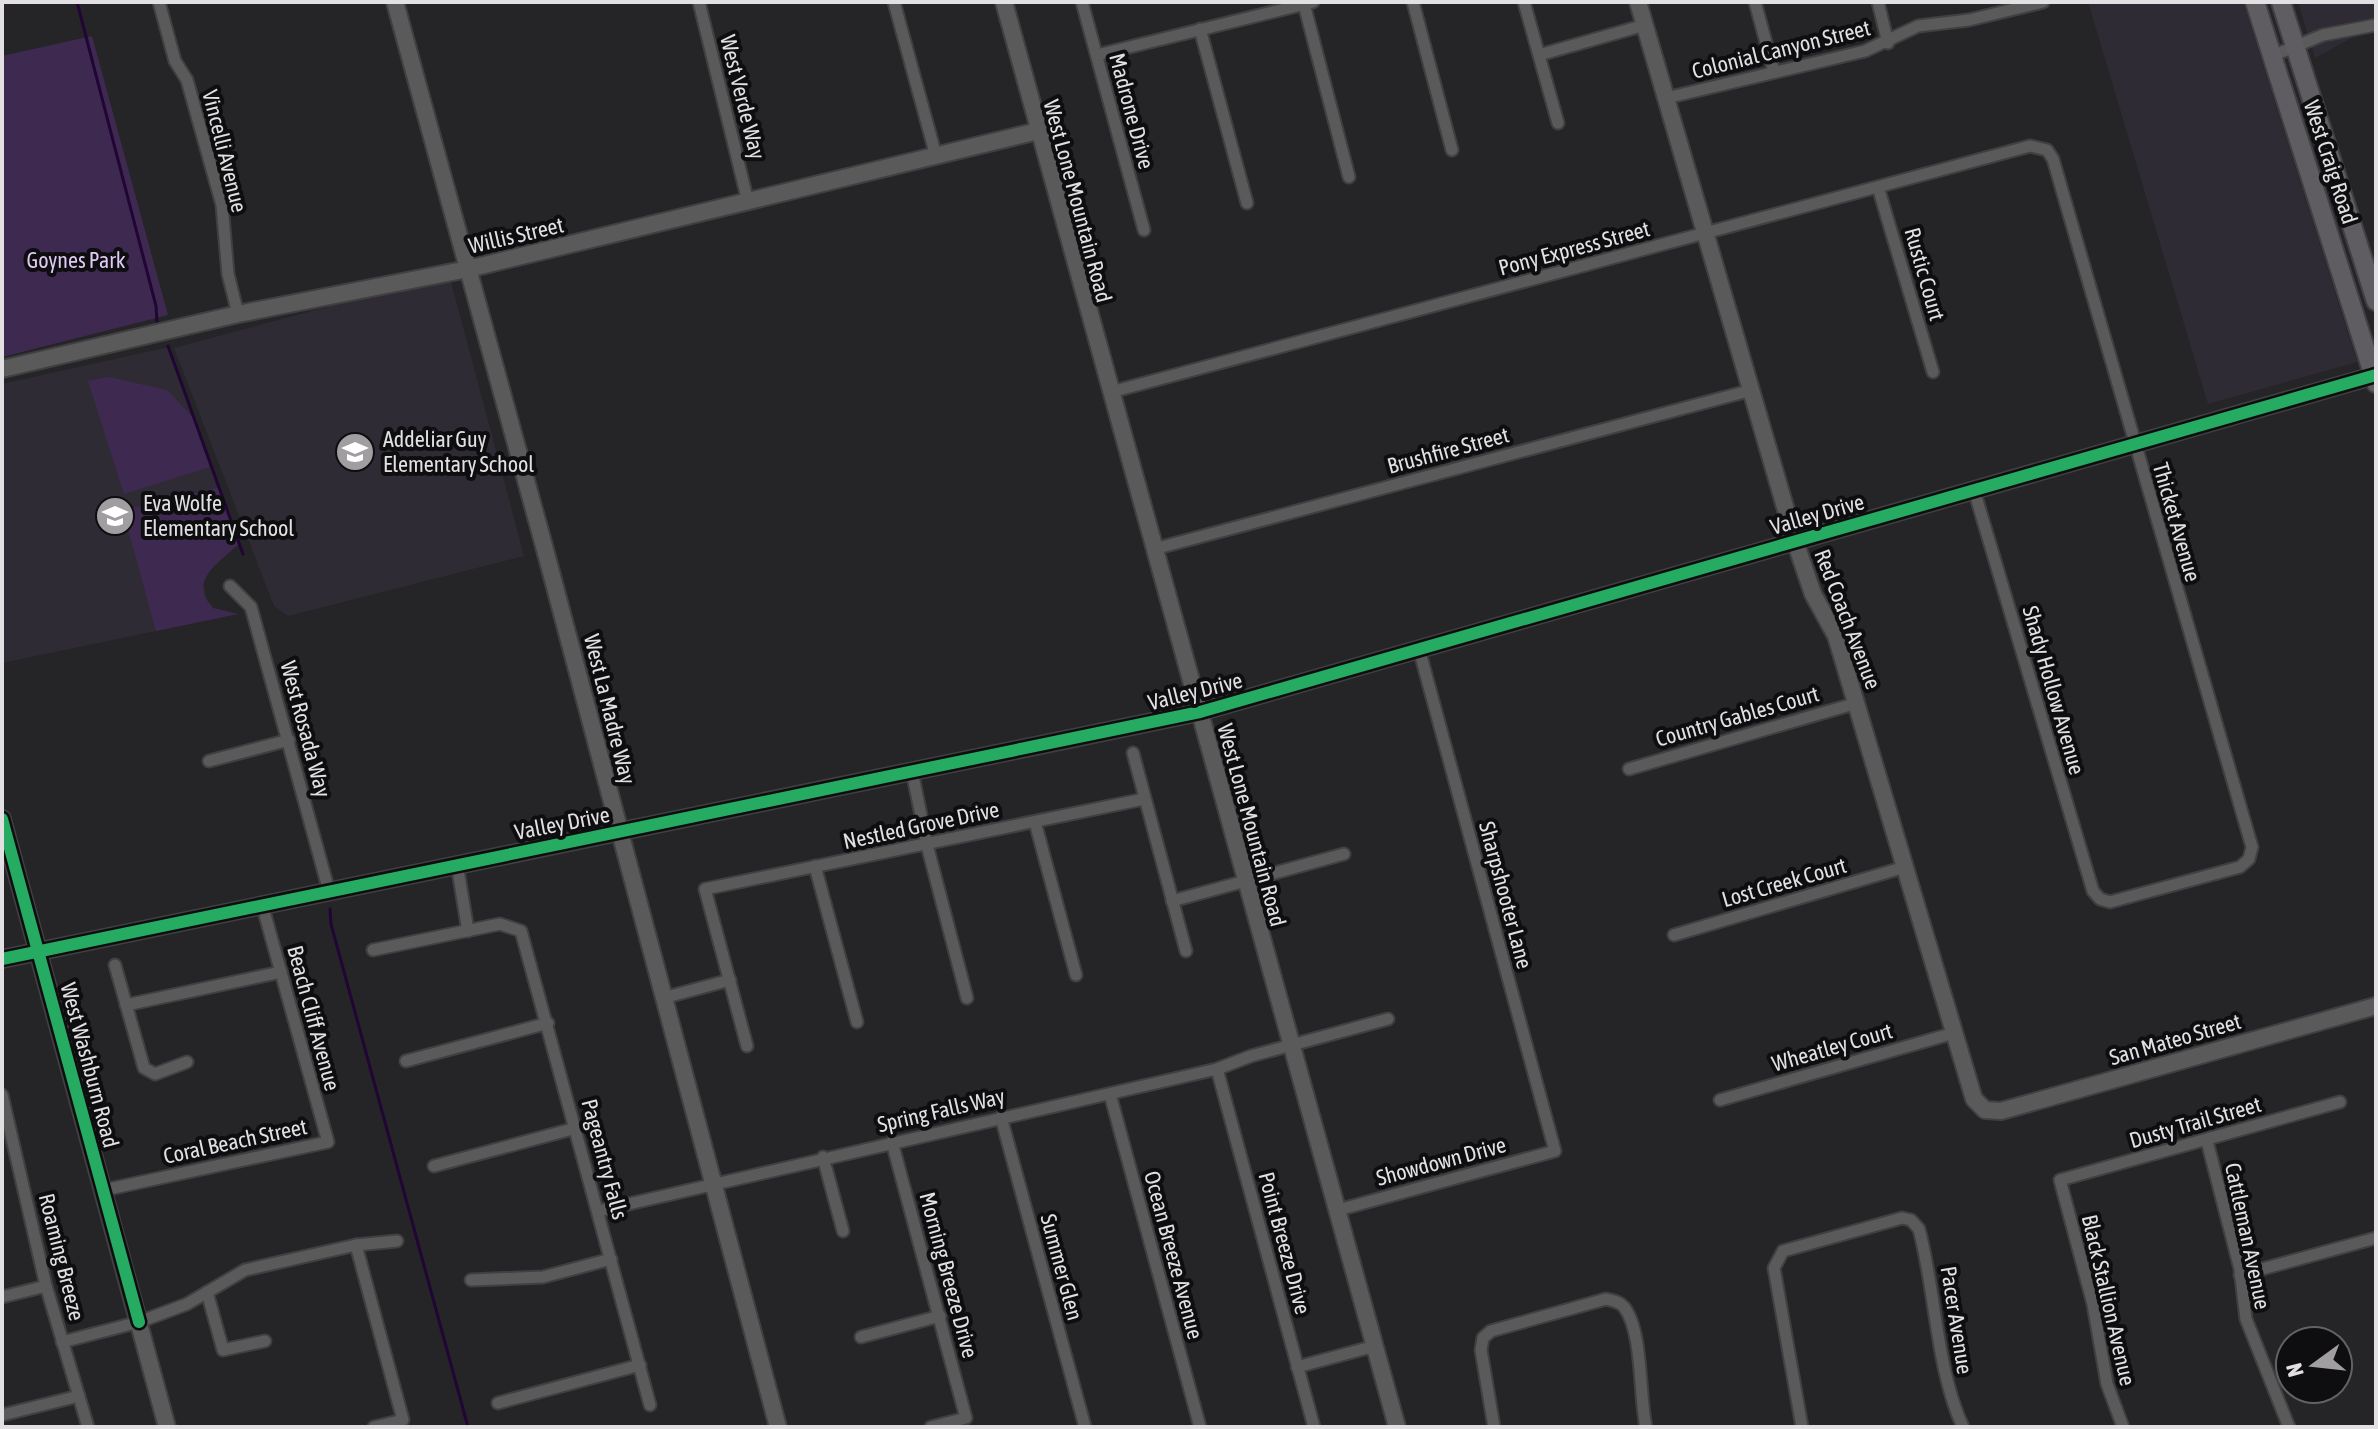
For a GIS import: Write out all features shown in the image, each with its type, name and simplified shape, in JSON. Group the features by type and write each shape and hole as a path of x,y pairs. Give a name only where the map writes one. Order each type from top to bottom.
{"main road":[{"name":"West Craig Road","path":"2255,2 2375,378"},
{"name":"West Craig Road","path":"2281,2 2376,301"}],"street":[{"name":"Vincelli Avenue","path":"159,2 175,61 187,80 222,205 228,274 238,314"},
{"name":"West La Madre Way","path":"395,2 778,1427"},
{"name":"West Verde Way","path":"699,2 748,202"},
{"path":"894,2 936,156"},
{"name":"West Lone Mountain Road","path":"1004,2 1397,1427"},
{"name":"Madrone Drive","path":"1082,2 1144,230"},
{"path":"1413,2 1452,150"},
{"path":"1524,2 1558,123"},
{"name":"Red Coach Avenue","path":"1638,2 1795,541 1813,594 1836,636 1974,1099 1985,1110"},
{"path":"1755,2 1774,72"},
{"path":"1878,2 1888,43"},
{"path":"1097,55 1308,3 1349,177"},
{"name":"Colonial Canyon Street","path":"1666,98 1888,43 1918,26 1969,20 2037,3"},
{"path":"1539,55 1645,25"},
{"path":"2272,56 2323,35 2375,28"},
{"path":"1200,29 1247,203"},
{"name":"Willis Street","path":"2,369 238,314 468,269 1038,131"},
{"name":"Pony Express Street","path":"1111,392 2030,146 2047,150"},
{"name":"Thicket Avenue","path":"2047,150 2053,159 2252,847 2249,859 2240,867 2110,902 2100,899"},
{"name":"Rustic Court","path":"1878,187 1933,372"},
{"name":"Valley Drive","path":"2,959 1200,712 2134,444 2375,378"},
{"name":"Brushfire Street","path":"1154,549 1752,390"},
{"name":"Shady Hollow Avenue","path":"1974,490 2093,891 2100,899"},
{"name":"West Rosada Way","path":"230,586 251,607 329,891"},
{"name":"Sharpshooter Lane","path":"1419,649 1555,1151"},
{"name":"Country Gables Court","path":"1629,769 1857,703"},
{"path":"209,761 289,740"},
{"path":"1133,753 1186,951"},
{"path":"912,771 927,845 967,998"},
{"name":"Nestled Grove Drive","path":"730,980 705,889 1144,799"},
{"name":"West Washburn Road","path":"2,819 9,868 39,950 167,1427"},
{"path":"1035,822 1076,975"},
{"path":"1172,901 1344,854"},
{"path":"373,950 468,931 457,864"},
{"path":"815,866 857,1022"},
{"name":"Lost Creek Court","path":"1674,935 1905,867"},
{"name":"Beach Cliff Avenue","path":"262,904 328,1142"},
{"name":"Pageantry Falls","path":"468,931 500,924 515,927 525,940 650,1405"},
{"path":"115,965 144,1068 155,1074 187,1062"},
{"path":"126,1005 281,972"},
{"path":"663,998 730,980 747,1046"},
{"name":"San Mateo Street","path":"1985,1110 2001,1111 2376,1006"},
{"name":"Spring Falls Way","path":"598,1211 1217,1069 1388,1019"},
{"path":"406,1061 548,1023"},
{"name":"Wheatley Court","path":"1720,1100 1954,1033"},
{"name":"Point Breeze Drive","path":"1217,1069 1314,1427"},
{"name":"Ocean Breeze Avenue","path":"1110,1094 1200,1427"},
{"name":"Roaming Breeze","path":"2,1095 46,1286 88,1427"},
{"name":"Dusty Trail Street","path":"2060,1180 2340,1102"},
{"name":"Summer Glen","path":"1001,1117 1085,1427"},
{"path":"434,1166 576,1128"},
{"name":"Cattleman Avenue","path":"2207,1141 2240,1275 2252,1343 2289,1427"},
{"name":"Coral Beach Street","path":"104,1190 328,1142"},
{"name":"Morning Breeze Drive","path":"892,1142 966,1418 931,1427"},
{"name":"Showdown Drive","path":"1338,1210 1555,1151"},
{"path":"823,1157 843,1231"},
{"name":"Black Stallion Avenue","path":"2060,1180 2093,1304 2107,1384 2123,1427"},
{"name":"Pacer Avenue","path":"1802,1427 1774,1268 1776,1258 1783,1251 1798,1246 1902,1218 1911,1220 1919,1229 1928,1263 1946,1385 1963,1427"},
{"path":"2240,1275 2376,1238"},
{"path":"62,1342 139,1322 207,1292 221,1281 245,1270 356,1245 397,1241"},
{"path":"356,1245 403,1420 374,1427"},
{"path":"471,1280 543,1277 611,1259"},
{"path":"2,1297 46,1286"},
{"path":"207,1292 223,1350 265,1341"},
{"path":"1494,1427 1481,1350 1483,1338 1491,1331 1606,1299 1619,1302 1626,1309 1636,1345 1646,1427"},
{"path":"861,1337 940,1316"},
{"path":"1297,1367 1375,1346"},
{"path":"498,1403 640,1365"},
{"path":"2,1415 79,1396"}],"shaded area":[{"path":"2088,2 2243,2 2357,362 2208,404"},
{"path":"2298,2 2376,2 2376,25 2315,58"},
{"name":"Addeliar Guy Elementary School","path":"449,274 524,556 288,616 274,606 174,348"},
{"name":"Eva Wolfe Elementary School","path":"169,347 237,545 207,573 203,581 206,597 213,608 238,614 2,663 2,384"}],"green space":[{"name":"Goynes Park","path":"92,36 168,315 2,357 2,56"},
{"path":"109,377 167,390 193,418 210,467 124,494 88,381"},
{"path":"220,487 238,545 215,565 204,581 203,590 213,608 238,614 156,631 126,522 130,521 129,513 134,508"}],"waterway":[{"path":"77,2 156,306 157,322"},
{"path":"168,346 243,554"},
{"path":"330,909 331,924 468,1427"}],"cycle path":[{"path":"2,959 1200,712 2376,375"},
{"path":"2,819 139,1322"}],"place":[{"name":"Addeliar Guy Elementary School","path":"355,452"},
{"name":"Eva Wolfe Elementary School","path":"115,516"}]}
